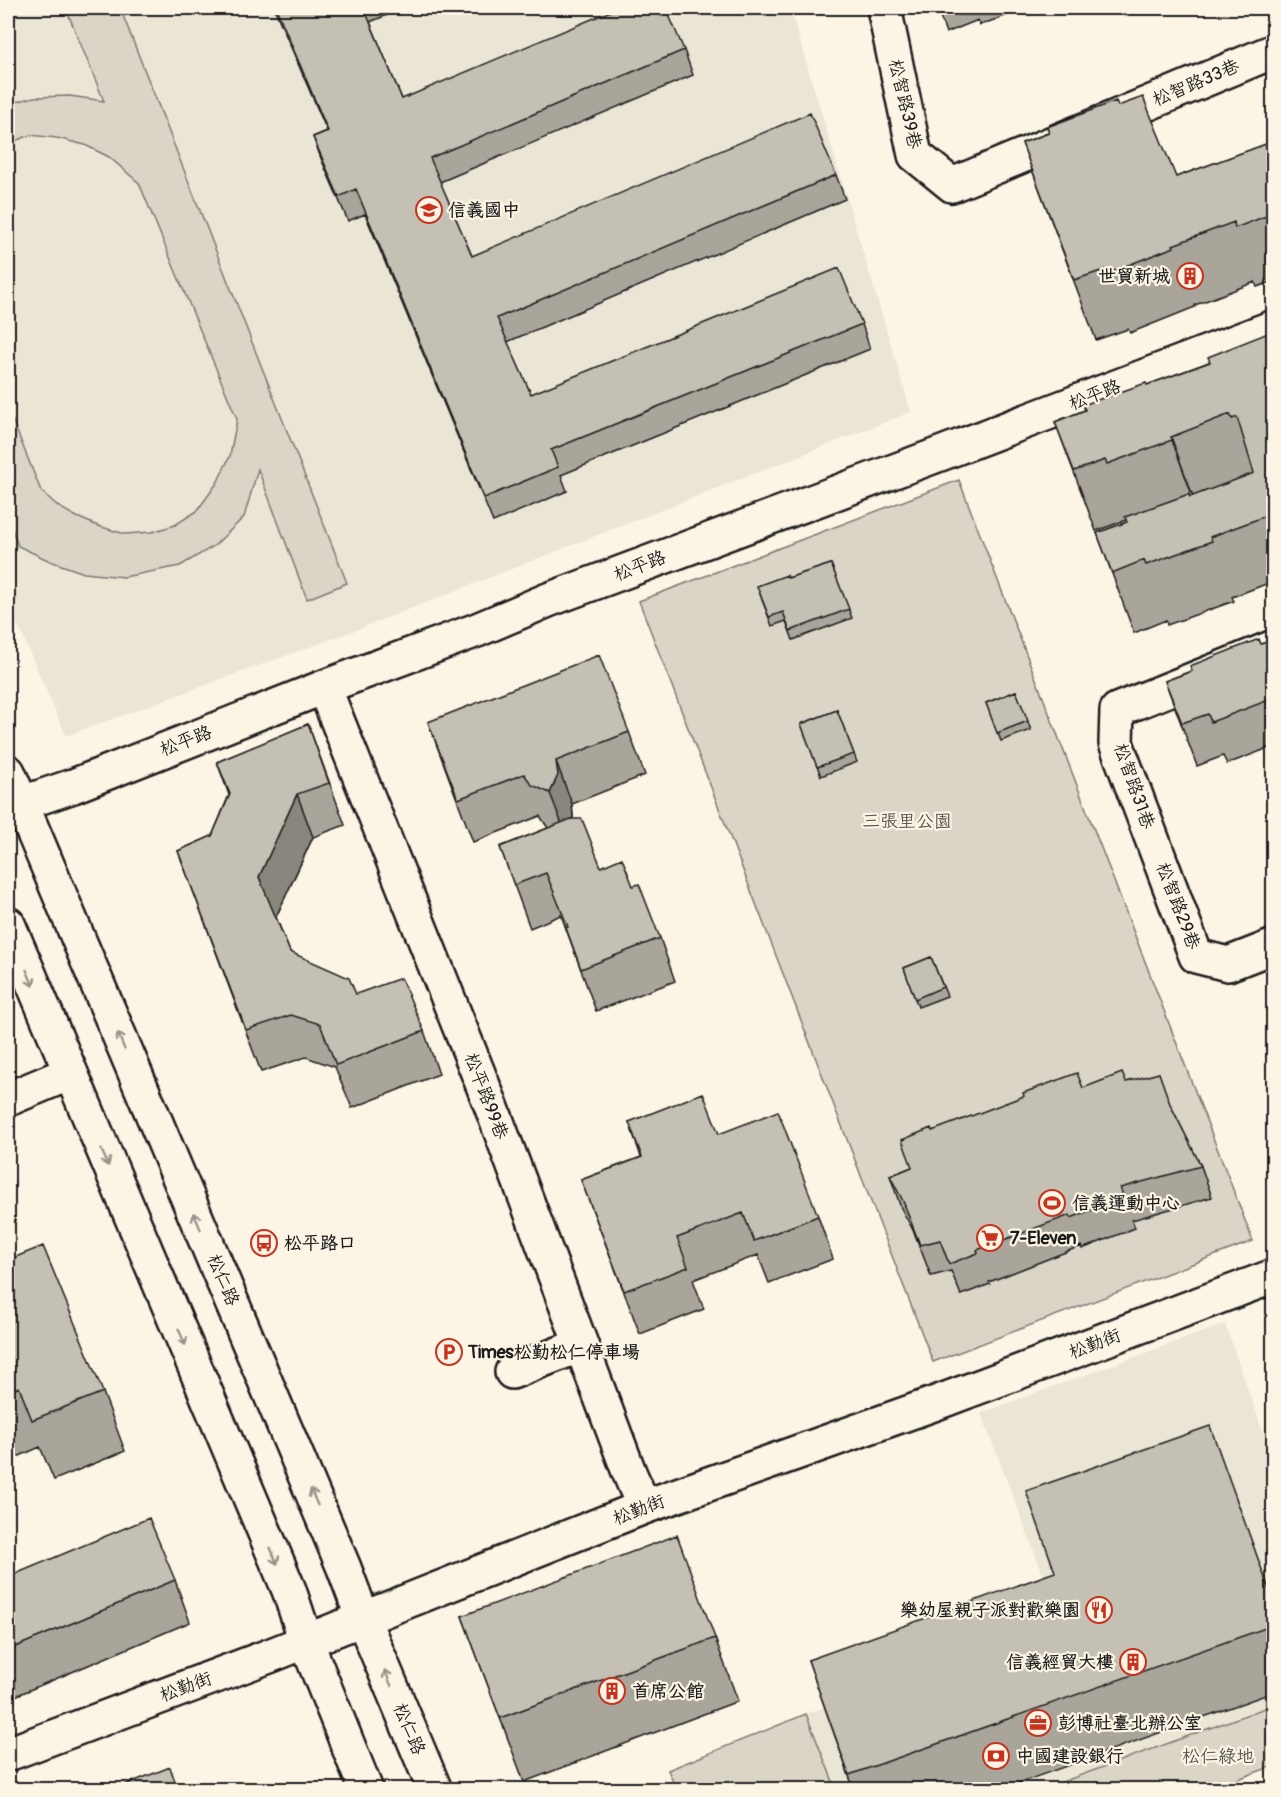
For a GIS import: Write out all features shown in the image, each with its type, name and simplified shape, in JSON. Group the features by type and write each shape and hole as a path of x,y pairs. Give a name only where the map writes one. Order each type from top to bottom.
{"street":[{"name":"松智路39巷","path":"884,8 915,155 952,185"},
{"name":"松智路33巷","path":"952,185 1274,51"},
{"name":"松平路","path":"14,806 73,786 324,687 477,630 548,600 1274,327"},
{"name":"松智路31巷","path":"1156,849 1116,743 1118,710 1274,647"},
{"name":"松平路99巷","path":"324,687 490,1103 644,1507"},
{"name":"松仁路","path":"8,772 14,806 344,1568 435,1790"},
{"name":"松智路29巷","path":"1156,849 1196,956 1228,964 1274,946"},
{"path":"8,924 289,1590 306,1641 366,1790"},
{"path":"8,1099 70,1073"},
{"name":"松勤街","path":"8,1754 363,1619 644,1507 936,1403 1274,1276"},
{"path":"512,1372 581,1345"}],"shaded area":[{"name":"信義國中","path":"8,8 790,8 911,412 351,632 66,736 8,602"},
{"path":"1225,1324 1273,1461 1273,1705 1043,1790 836,1789 806,1714 1059,1616 981,1413"}],"green space":[{"path":"77,8 120,8 347,583 307,599 258,469 244,517 214,546 180,566 124,577 84,573 18,546 8,518 8,409 41,491 59,507 77,517 125,534 152,532 175,525 197,511 217,483 230,456 237,419 139,183 109,157 85,145 57,138 30,135 8,144 8,104 34,97 70,96 104,101 67,11"},
{"name":"三張里公園","path":"959,480 1253,1241 933,1362 639,601"},
{"name":"松仁綠地","path":"1273,1705 1273,1766 1211,1789 1043,1789"},
{"path":"806,1714 836,1789 676,1789 668,1770"}],"building":[{"path":"276,8 364,8 402,99 618,8 666,8 684,50 430,158 472,256 810,113 836,175 497,318 531,394 839,268 862,324 551,450 558,467 484,498 356,189 339,197 313,137 328,131"},
{"path":"1143,97 1176,177 1274,141 1274,213 1235,228 1234,222 1108,273 1107,269 1074,280 1022,143 1049,133 1047,127 1116,101 1118,106"},
{"path":"1273,331 1274,519 1271,514 1210,537 1212,541 1146,565 1144,560 1112,573 1097,533 1127,522 1125,517 1189,494 1190,497 1254,473 1237,417 1232,419 1230,414 1171,437 1172,440 1107,464 1105,460 1074,471 1055,422 1085,410 1083,405 1210,362 1208,357"},
{"path":"831,564 849,609 790,631 783,612 769,617 757,586 787,575 788,578"},
{"path":"1259,639 1261,644 1274,639 1274,698 1211,722 1208,714 1182,723 1165,681 1192,671 1190,666"},
{"path":"599,655 629,732 556,761 558,775 550,793 532,785 524,774 458,799 428,722"},
{"path":"1016,691 1028,721 997,733 986,703"},
{"path":"837,710 854,754 817,767 801,724"},
{"path":"308,724 329,783 297,794 259,877 290,952 349,978 356,994 401,978 424,1031 336,1065 320,1024 291,1015 246,1030 178,851 212,836 230,794 217,762"},
{"path":"571,819 582,819 601,867 622,858 633,886 639,884 660,938 581,969 566,928 568,927 546,873 514,885 500,847"},
{"path":"931,957 943,987 915,999 904,968"},
{"name":"信義運動中心","path":"1077,1073 1083,1088 1122,1073 1126,1082 1159,1073 1170,1104 1201,1166 1120,1188 1124,1197 977,1250 978,1253 949,1264 940,1240 920,1245 903,1201 890,1176 912,1167 902,1140 1024,1096 1023,1093"},
{"path":"703,1093 719,1134 778,1111 818,1216 754,1241 743,1213 677,1238 688,1267 624,1291 581,1180 642,1157 629,1122"},
{"path":"43,1246 103,1392 32,1420 19,1387 8,1392 8,1260"},
{"path":"1210,1426 1274,1603 1274,1625 849,1775 808,1660 1055,1572 1026,1491"},
{"path":"149,1518 175,1580 8,1650 8,1577"},
{"path":"677,1535 715,1638 500,1718 462,1616"},
{"path":"170,1767 178,1790 112,1790"}],"place":[{"name":"信義國中","path":"429,210"},
{"name":"世貿新城","path":"1190,276"},
{"name":"信義運動中心","path":"1052,1203"},
{"name":"7-Eleven","path":"990,1238"},
{"name":"松平路口","path":"264,1243"},
{"name":"Times松勤松仁停車場","path":"449,1352"},
{"name":"樂幼屋親子派對歡樂園","path":"1099,1610"},
{"name":"信義經貿大樓","path":"1133,1662"},
{"name":"首席公館","path":"612,1691"},
{"name":"彭博社臺北辦公室","path":"1038,1723"},
{"name":"中國建設銀行","path":"996,1756"}]}
